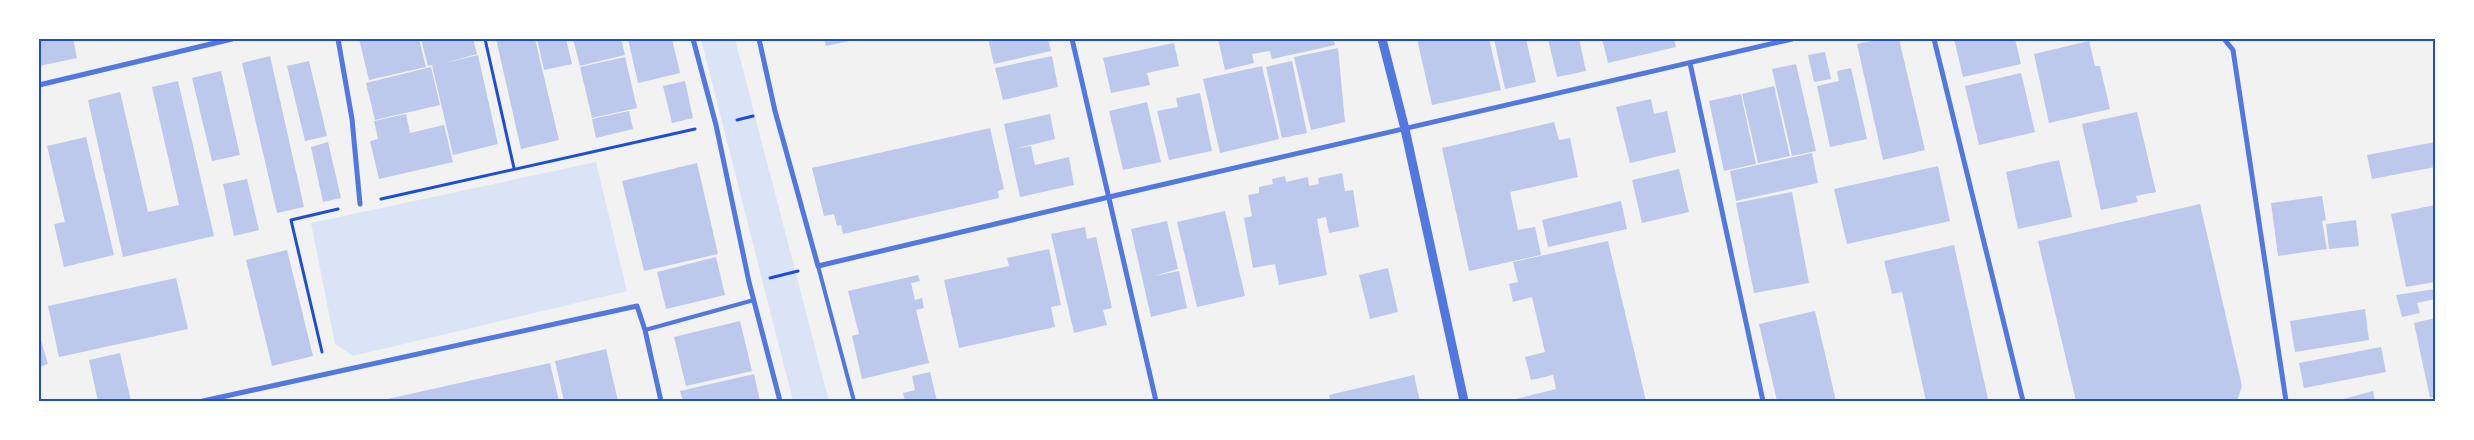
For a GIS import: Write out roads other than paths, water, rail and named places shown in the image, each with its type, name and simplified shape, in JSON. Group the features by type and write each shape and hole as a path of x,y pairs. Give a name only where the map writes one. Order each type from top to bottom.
{"street":[{"path":"39,85 232,39"},
{"path":"338,39 352,119 360,204"},
{"path":"693,39 716,125 749,282 780,401"},
{"path":"759,39 776,111 818,266 1792,39"},
{"path":"1072,39 1156,401"},
{"path":"1382,39 1405,129 1464,401"},
{"path":"1934,39 2022,401"},
{"path":"2224,39 2233,50 2286,401"},
{"path":"1690,62 1763,401"},
{"path":"203,401 637,306 645,330 662,401"}],"lane":[{"path":"818,266 854,401"},
{"path":"645,330 754,300"}]}
